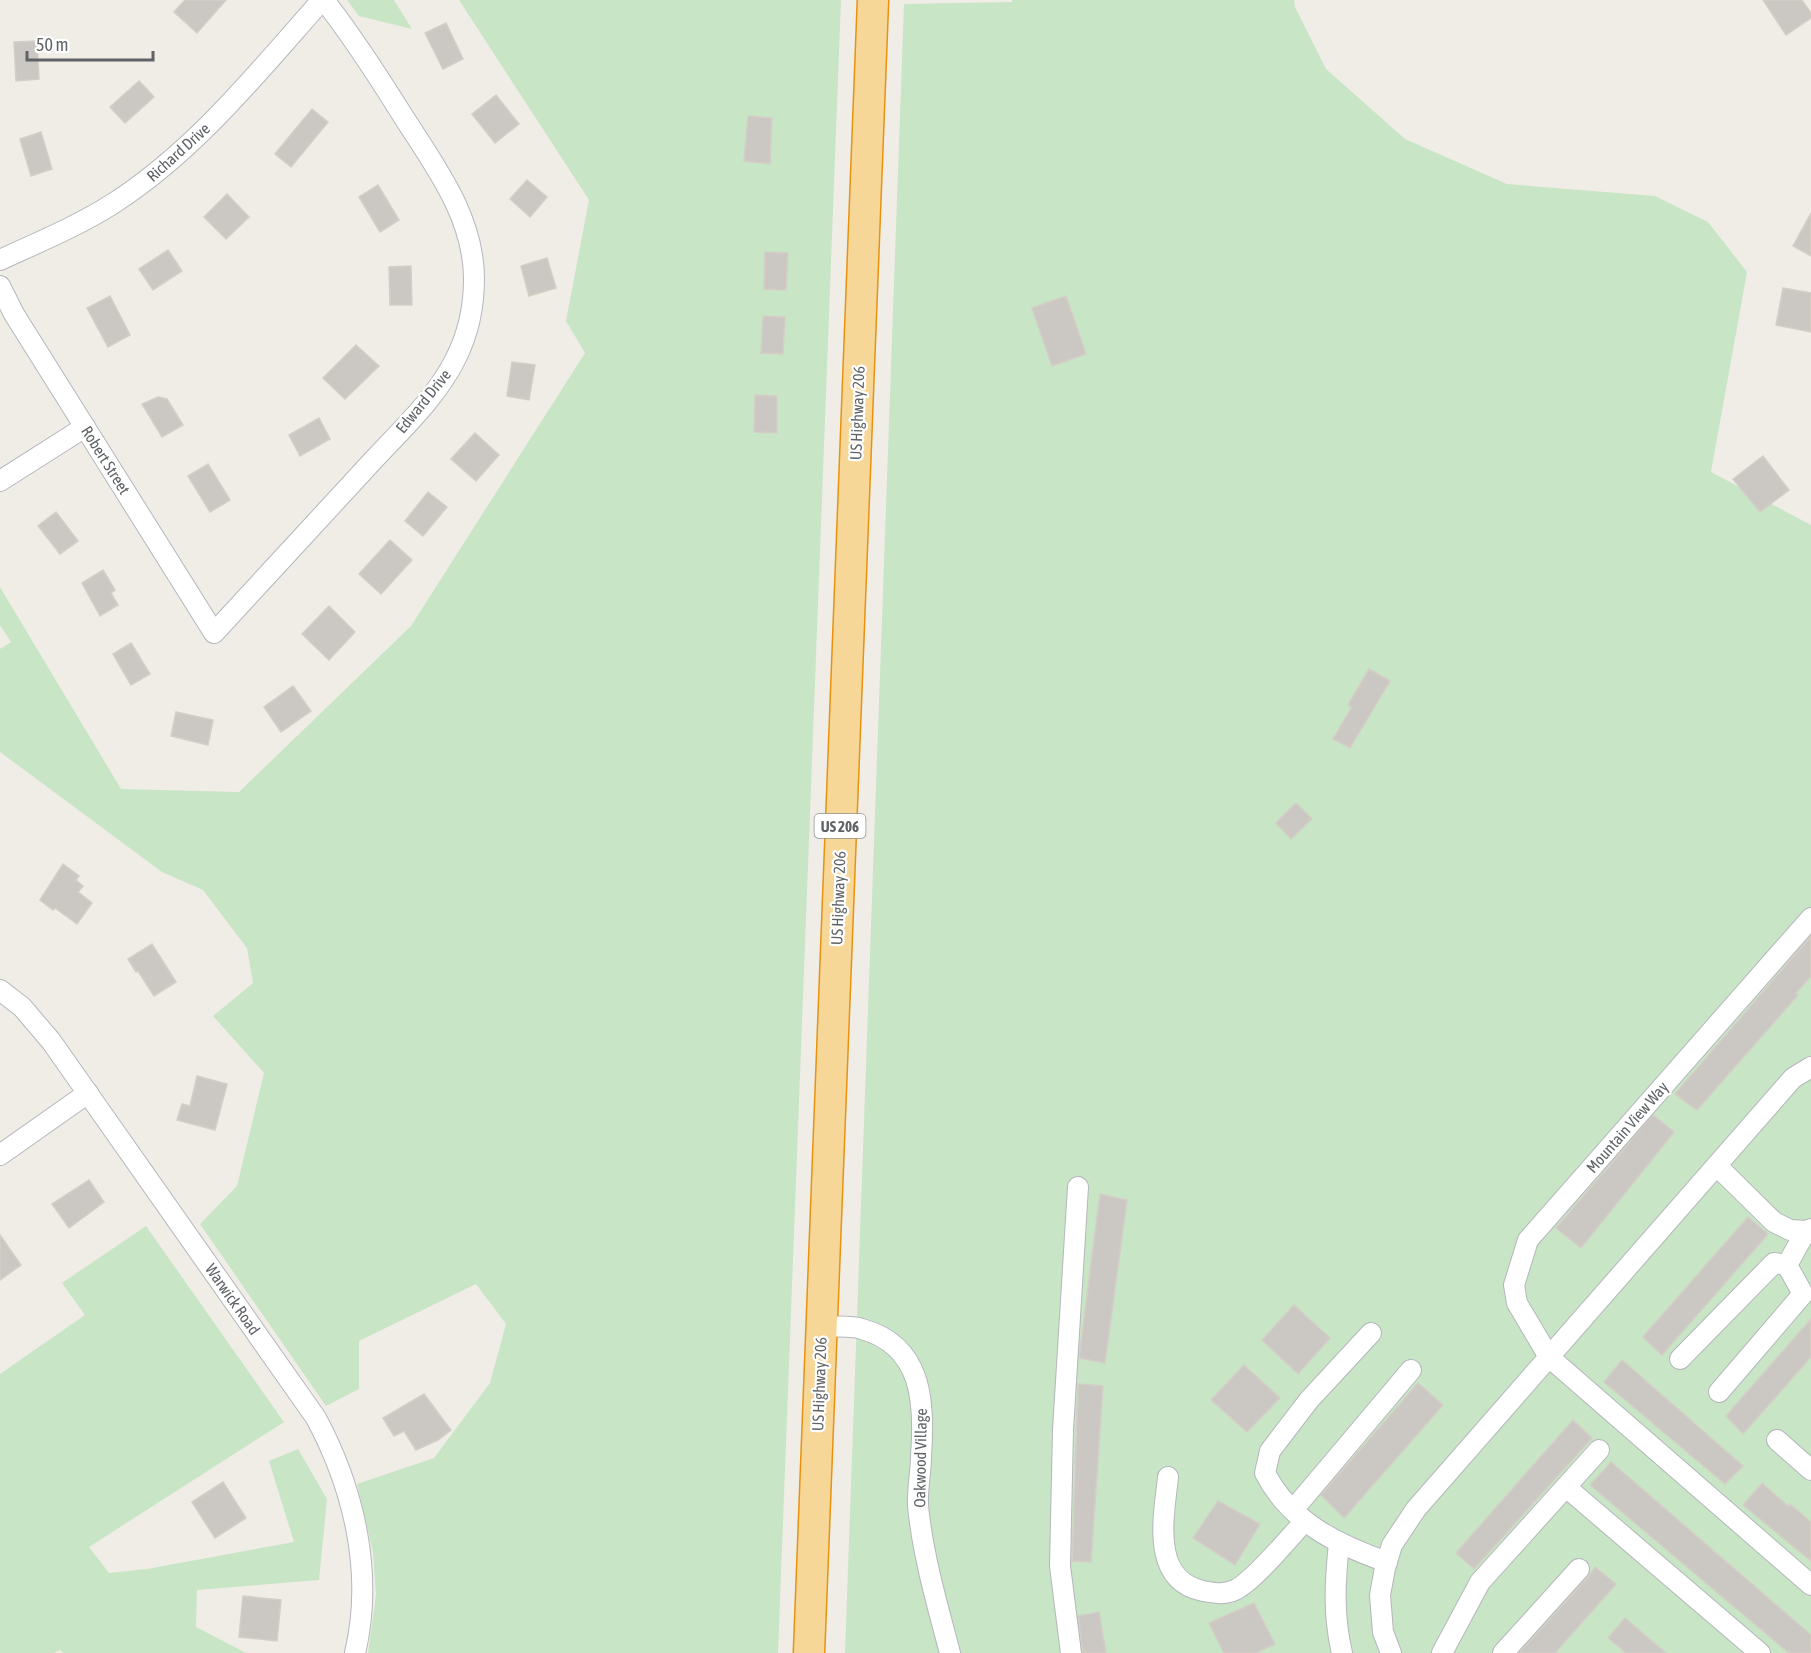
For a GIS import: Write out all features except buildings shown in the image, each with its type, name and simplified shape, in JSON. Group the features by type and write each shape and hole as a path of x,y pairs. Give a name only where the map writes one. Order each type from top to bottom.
{"highway":[{"name":"US Highway 206","path":"809,1653 873,0"}],"street":[{"name":"Richard Drive","path":"0,260 82,222 115,202 162,168 204,130 323,0"},
{"name":"Edward Drive","path":"214,633 403,428 441,382 462,344 472,302 474,279 472,258 458,205 353,36 323,0"},
{"name":"Robert Street","path":"0,286 14,314 214,633"},
{"path":"0,481 85,427"},
{"name":"Mountain View Way","path":"1811,918 1528,1240 1514,1285 1517,1303 1549,1357 1811,1585"},
{"name":"Warwick Road","path":"0,990 22,1007 36,1022 88,1093 296,1388 324,1433 351,1502 358,1538 362,1571 355,1653"},
{"path":"1391,1653 1383,1632 1380,1595 1392,1545 1416,1509 1793,1078 1811,1067"},
{"path":"0,1155 88,1093"},
{"path":"1717,1166 1774,1222 1790,1230 1809,1230"},
{"path":"1071,1653 1060,1554 1063,1430 1078,1187"},
{"path":"1787,1265 1809,1230"},
{"path":"1680,1359 1774,1263 1787,1265"},
{"path":"1719,1392 1803,1294 1787,1265"},
{"name":"Oakwood Village","path":"821,1327 849,1326 863,1329 883,1338 901,1351 912,1367 918,1382 923,1423 918,1502 921,1533 928,1571 950,1653"},
{"path":"1371,1333 1309,1400 1270,1451 1264,1473 1270,1484 1298,1516 1339,1544 1387,1562"},
{"path":"1168,1477 1162,1539 1168,1561 1177,1578 1195,1589 1221,1594 1236,1589 1251,1577 1411,1370"},
{"path":"1777,1440 1811,1470"},
{"path":"1442,1653 1480,1582 1599,1450"},
{"path":"1566,1486 1760,1653"},
{"path":"1339,1544 1335,1582 1335,1627 1342,1653"},
{"path":"1503,1653 1579,1569"}],"green space":[{"path":"347,0 394,0 412,29 359,16"},
{"path":"459,0 841,0 778,1653 368,1653 376,1595 373,1552 357,1484 434,1458 490,1383 506,1324 476,1284 359,1341 359,1389 326,1406 200,1224 237,1186 264,1073 213,1016 253,983 247,948 203,890 162,872 0,752 0,649 11,642 0,625 0,587 121,789 239,792 411,626 585,353 566,321 589,200"},
{"path":"1012,0 1294,0 1295,7 1326,69 1405,139 1507,184 1655,196 1708,222 1747,272 1711,472 1811,525 1811,1653 845,1653 904,4 1012,2"},
{"path":"146,1226 284,1422 89,1547 109,1573 147,1569 294,1542 269,1461 298,1449 327,1499 319,1580 197,1590 196,1627 246,1653 63,1653 60,1650 54,1653 0,1653 0,1374 85,1315 62,1283"}]}
